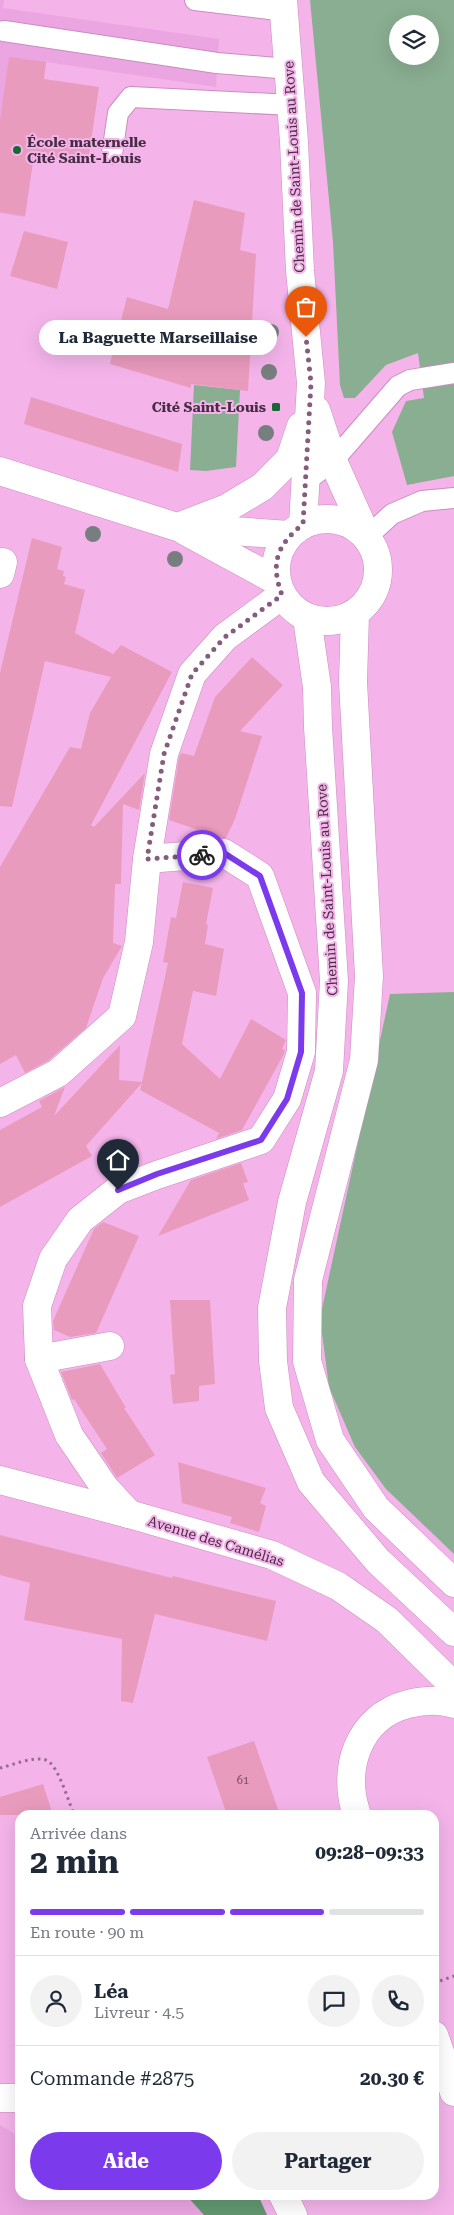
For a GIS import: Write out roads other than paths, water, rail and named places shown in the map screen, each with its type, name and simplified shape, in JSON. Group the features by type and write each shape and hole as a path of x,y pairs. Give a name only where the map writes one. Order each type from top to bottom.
{"main road":[{"name":"Chemin de Saint-Louis au Rove","path":"279,588 276,564 280,548 296,530 306,481 311,395 300,271 290,69 284,5"},
{"name":"Chemin de Saint-Louis au Rove","path":"311,395 332,461 367,537 376,552 379,569 376,586 368,602 355,614"},
{"path":"177,527 234,504 262,487 290,459 311,395"},
{"path":"0,471 177,527 279,588 293,609 307,618 324,622 340,621 355,614 353,682 369,976 364,1060 308,1280 307,1361 330,1440 376,1508 454,1583"},
{"path":"177,527 296,530 320,519 337,520 354,526 367,537"},
{"path":"0,1104 58,1074 122,1016 140,942 147,859 164,754 192,674 225,637 279,588"},
{"name":"Chemin de Saint-Louis au Rove","path":"307,618 317,687 334,981 329,1071 292,1202 272,1308 273,1361 279,1408 311,1482 378,1561 454,1632"},
{"path":"129,1514 105,1488 69,1435 39,1359 37,1306 53,1259 80,1220 118,1190 157,1174 261,1140 287,1099 301,1052 302,993 260,876 224,853 147,859"},
{"path":"39,1359 110,1346"},
{"name":"Avenue des Camélias","path":"0,1480 129,1514 272,1555 338,1586 387,1620 454,1686"},
{"path":"355,1810 351,1798 353,1762 358,1746 367,1731 380,1716 401,1706 424,1700 454,1704"},
{"path":"439,2049 454,2092"},
{"path":"0,2098 15,2098"},
{"path":"286,2200 293,2215"}],"lane":[{"path":"196,0 284,5"},
{"path":"4,31 217,63 290,69"},
{"path":"112,154 118,113 131,97 292,105"},
{"path":"306,481 332,461 398,386 410,380 454,373"},
{"path":"367,537 392,514 422,501 454,498"}],"place":[{"name":"École maternelle Cité Saint-Louis","path":"17,150"},
{"name":"La Baguette Marseillaise","path":"306,337"},
{"name":"Cité Saint-Louis","path":"276,407"}]}
